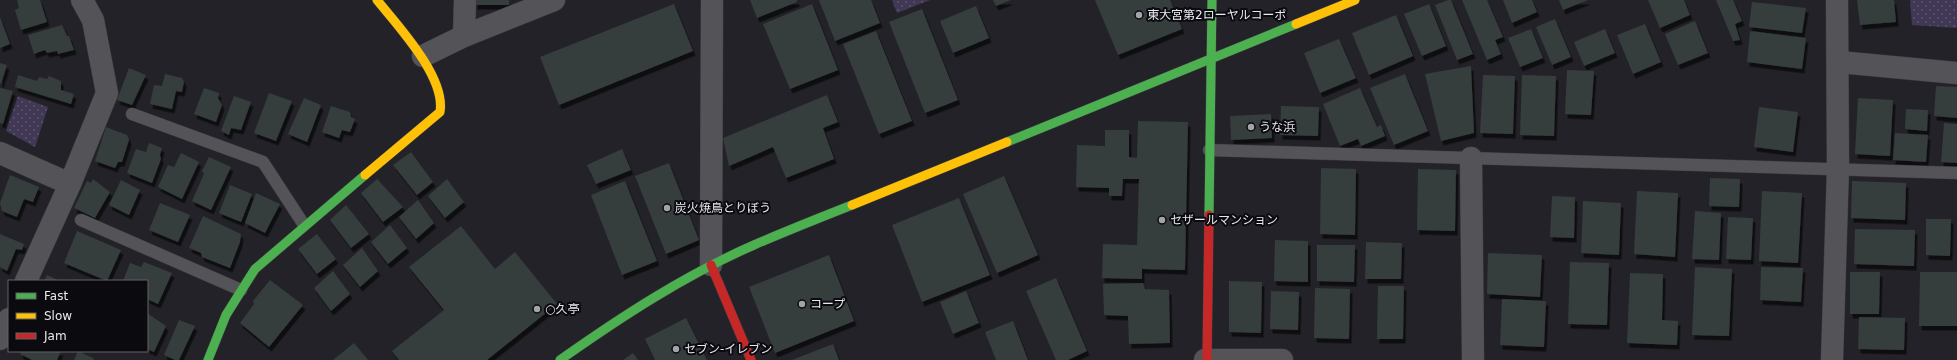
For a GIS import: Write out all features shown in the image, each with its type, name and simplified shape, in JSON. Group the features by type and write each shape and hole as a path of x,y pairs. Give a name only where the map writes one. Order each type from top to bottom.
{"street":[{"path":"26,280 70,184 106,93 93,20 82,0"},
{"path":"208,360 226,315 254,269 304,225 440,112 442,101 423,56 378,0"},
{"path":"464,0 464,36"},
{"path":"423,56 464,36 554,0"},
{"path":"712,0 711,265 729,311 751,360"},
{"path":"1212,0 1206,360 1282,360"},
{"path":"560,360 597,333 711,265 815,220 1355,0"},
{"path":"1832,360 1838,168 1839,62 1837,0"},
{"path":"1839,62 1957,73"},
{"path":"0,153 70,184"},
{"path":"1471,158 1473,360"},
{"path":"0,339 8,321"}],"lane":[{"path":"132,114 263,162 304,225"},
{"path":"1209,150 1957,172"},
{"path":"81,220 241,290"}],"shaded area":[{"path":"892,0 930,0 897,13"},
{"path":"1910,0 1957,0 1957,28 1912,25"},
{"path":"18,96 48,107 35,147 6,131"}],"building":[{"path":"17,0 40,0 47,22 21,30 15,10 19,8"},
{"path":"475,0 509,0 509,5 475,5"},
{"path":"750,0 797,0 797,2 757,18"},
{"path":"819,0 871,0 880,23 835,41"},
{"path":"993,0 1011,0 996,6"},
{"name":"東大宮第2ローヤルコーポ","path":"1095,0 1170,0 1182,29 1118,55"},
{"path":"1451,0 1473,54 1457,60 1435,5"},
{"path":"1462,0 1487,0 1503,37 1495,40 1501,54 1487,60"},
{"path":"1503,0 1532,0 1537,12 1512,23"},
{"path":"1559,0 1588,0 1563,10"},
{"path":"1648,0 1684,0 1690,15 1660,28"},
{"path":"1716,0 1733,0 1742,21 1735,24 1740,40 1733,41"},
{"path":"1857,0 1894,0 1896,22 1860,25"},
{"path":"1752,2 1806,8 1802,33 1749,27"},
{"path":"674,4 693,51 559,105 540,57"},
{"path":"812,4 838,70 790,89 763,24"},
{"path":"1429,4 1446,46 1422,56 1404,14"},
{"path":"976,6 989,38 953,53 940,21"},
{"path":"922,9 958,100 925,113 889,22"},
{"path":"1396,15 1413,56 1369,75 1352,33"},
{"path":"0,17 10,44 0,48"},
{"path":"1555,19 1571,57 1552,65 1536,27"},
{"path":"1695,21 1708,53 1678,65 1665,34"},
{"path":"1645,24 1661,62 1633,74 1617,35"},
{"path":"62,25 67,36 69,36 74,50 58,54 57,51 47,53 45,50 34,54 28,35"},
{"path":"1531,29 1543,58 1520,67 1508,38"},
{"path":"1605,29 1615,53 1584,66 1574,42"},
{"path":"876,31 912,121 879,134 843,44"},
{"path":"1750,31 1806,38 1802,69 1747,62"},
{"path":"1339,39 1356,78 1320,93 1304,53"},
{"path":"0,63 7,65 1,84 0,83"},
{"path":"1471,66 1474,133 1441,141 1425,74"},
{"path":"129,68 146,75 132,105 117,100"},
{"path":"1567,70 1594,71 1591,115 1565,114"},
{"path":"165,74 182,78 184,82 182,92 176,91 172,109 150,104 154,85 162,86"},
{"path":"1405,74 1428,131 1394,145 1370,88"},
{"path":"18,75 37,81 39,77 47,79 49,76 61,81 61,90 74,94 71,104 15,87"},
{"path":"1483,75 1515,76 1513,134 1480,133"},
{"path":"1522,75 1556,76 1554,136 1520,135"},
{"path":"1936,86 1957,87 1957,118 1934,116"},
{"path":"0,88 13,91 3,124 0,123"},
{"path":"204,88 219,93 218,98 222,105 216,122 194,114"},
{"path":"1360,88 1377,127 1381,125 1385,136 1361,146 1358,139 1340,146 1323,104"},
{"path":"269,93 292,101 276,141 254,133"},
{"path":"827,95 838,122 823,128 834,159 786,178 773,147 729,166 723,138"},
{"path":"234,96 251,102 241,130 231,128 229,135 221,131"},
{"path":"304,98 321,105 307,142 288,134"},
{"path":"1858,98 1893,100 1890,156 1855,154"},
{"path":"331,106 350,112 351,117 355,119 350,132 342,130 339,138 322,132"},
{"path":"1281,106 1319,107 1318,136 1280,135"},
{"path":"1759,107 1798,112 1793,152 1754,147"},
{"path":"1906,109 1928,110 1927,131 1905,129"},
{"name":"うな浜","path":"1271,114 1272,138 1231,140 1230,116"},
{"name":"セザールマンション","path":"1138,121 1188,122 1185,270 1142,269 1142,279 1102,278 1103,244 1137,245 1139,179 1123,179 1122,196 1109,196 1109,188 1076,187 1077,145 1105,146 1105,130 1129,130 1129,157 1137,158"},
{"path":"1944,123 1957,124 1957,163 1941,162"},
{"path":"106,127 127,135 129,140 122,162 118,162 115,168 95,161"},
{"path":"1895,133 1928,135 1926,162 1893,160"},
{"path":"149,143 162,148 160,155 161,159 152,183 127,173 136,149 146,152"},
{"path":"622,149 631,170 596,184 587,165"},
{"path":"411,152 433,182 417,195 393,165"},
{"path":"181,153 199,162 182,199 158,187 168,165 174,167"},
{"path":"209,157 231,167 211,210 192,201 204,174 202,171"},
{"name":"炭火焼鳥とりぼう","path":"669,163 699,240 666,254 635,176"},
{"path":"1321,168 1356,169 1355,235 1320,234"},
{"path":"1418,169 1456,170 1455,231 1417,230"},
{"path":"10,175 39,187 33,202 24,199 17,217 2,211 0,203"},
{"path":"1004,176 1038,255 997,273 963,194"},
{"path":"1710,178 1740,179 1739,207 1709,206"},
{"path":"93,179 110,192 95,218 74,208 87,181 91,183"},
{"path":"377,179 403,207 383,222 361,193"},
{"path":"447,179 464,202 445,218 428,196"},
{"path":"121,180 140,190 129,215 109,205"},
{"path":"625,181 657,261 622,275 591,195"},
{"path":"1852,181 1906,183 1905,220 1851,218"},
{"path":"230,185 252,194 241,222 219,213"},
{"path":"1637,191 1678,193 1675,257 1634,254"},
{"path":"1762,191 1802,193 1798,263 1759,261"},
{"path":"256,193 280,204 265,233 245,223"},
{"path":"1552,196 1575,197 1574,238 1550,237"},
{"path":"959,198 990,275 922,302 892,225"},
{"path":"418,200 434,223 416,239 399,217"},
{"path":"1583,201 1621,203 1619,255 1581,253"},
{"path":"160,203 190,215 178,242 149,230"},
{"path":"346,205 369,234 351,248 330,220"},
{"path":"1695,211 1721,213 1719,260 1692,259"},
{"path":"203,216 241,234 240,242 230,268 202,257 201,253 189,248"},
{"path":"1728,217 1753,218 1751,260 1726,259"},
{"path":"1926,219 1951,219 1950,256 1926,255"},
{"path":"390,225 407,248 388,264 371,242"},
{"path":"461,226 495,269 515,252 557,304 487,360 399,360 392,351 444,310 409,267"},
{"path":"1855,229 1915,230 1914,266 1854,264"},
{"path":"77,231 121,250 107,280 64,263"},
{"path":"0,234 24,244 22,250 16,249 7,271 0,267"},
{"path":"317,234 336,259 317,274 298,249"},
{"path":"1275,240 1308,241 1308,282 1274,281"},
{"path":"1366,242 1402,243 1401,279 1365,279"},
{"path":"1317,245 1355,245 1354,282 1317,281"},
{"path":"362,248 378,271 360,287 343,265"},
{"path":"1488,253 1542,255 1540,297 1487,294"},
{"name":"コープ","path":"829,255 854,321 775,353 749,287"},
{"path":"144,262 172,273 158,304 148,299 148,280 123,280 130,263 141,267"},
{"path":"1570,262 1609,263 1607,325 1568,324"},
{"path":"1695,267 1732,269 1729,336 1692,335"},
{"path":"1761,267 1803,268 1801,302 1760,300"},
{"path":"333,271 350,294 331,311 314,288"},
{"path":"1850,272 1880,272 1879,314 1850,314"},
{"path":"1920,272 1957,272 1957,326 1919,326"},
{"path":"1630,273 1663,274 1662,320 1678,321 1677,345 1627,343"},
{"path":"47,275 58,280 44,280"},
{"path":"1056,278 1087,351 1068,360 1056,360 1026,291"},
{"path":"270,280 303,305 269,347 240,323 254,304 253,301"},
{"path":"1229,281 1262,282 1261,333 1229,332"},
{"path":"1143,283 1145,289 1169,290 1170,343 1129,344 1128,316 1104,315 1103,284"},
{"path":"1378,286 1404,286 1403,339 1377,339"},
{"path":"1315,288 1350,289 1349,339 1314,338"},
{"path":"966,291 979,323 953,334 940,302"},
{"path":"1271,291 1299,292 1298,330 1270,329"},
{"path":"1502,299 1546,301 1544,347 1500,345"},
{"path":"148,314 166,326 154,352 148,349"},
{"path":"1859,317 1905,318 1904,350 1858,349"},
{"name":"セブン-イレブン","path":"686,318 707,360 655,360 645,339"},
{"path":"179,320 195,326 179,360 175,360 164,355"},
{"path":"1013,321 1028,360 996,360 985,332"},
{"path":"354,343 368,360 333,360"},
{"path":"833,344 839,360 792,360"},
{"path":"21,352 61,352 57,360 32,360 20,354"},
{"path":"78,352 80,352 93,358 94,360 74,360"},
{"path":"633,353 638,360 623,360"}],"traffic: fast":[{"path":"1209,215 1212,0"},
{"path":"1007,142 1296,24"},
{"path":"208,360 226,315 255,269 365,175"},
{"path":"560,360 606,328 678,283 754,245 852,205"}],"traffic: slow":[{"path":"365,175 440,112 440,98 436,83 428,68 408,38 377,0"},
{"path":"1296,24 1355,0"},
{"path":"852,205 1007,142"}],"traffic: jam":[{"path":"1207,360 1209,215"},
{"path":"711,265 751,360"}],"place":[{"name":"東大宮第2ローヤルコーポ","path":"1139,15"},
{"name":"うな浜","path":"1251,127"},
{"name":"炭火焼鳥とりぼう","path":"667,208"},
{"name":"セザールマンション","path":"1162,220"},
{"name":"コープ","path":"802,304"},
{"name":"○久亭","path":"537,309"},
{"name":"セブン-イレブン","path":"676,349"}]}
